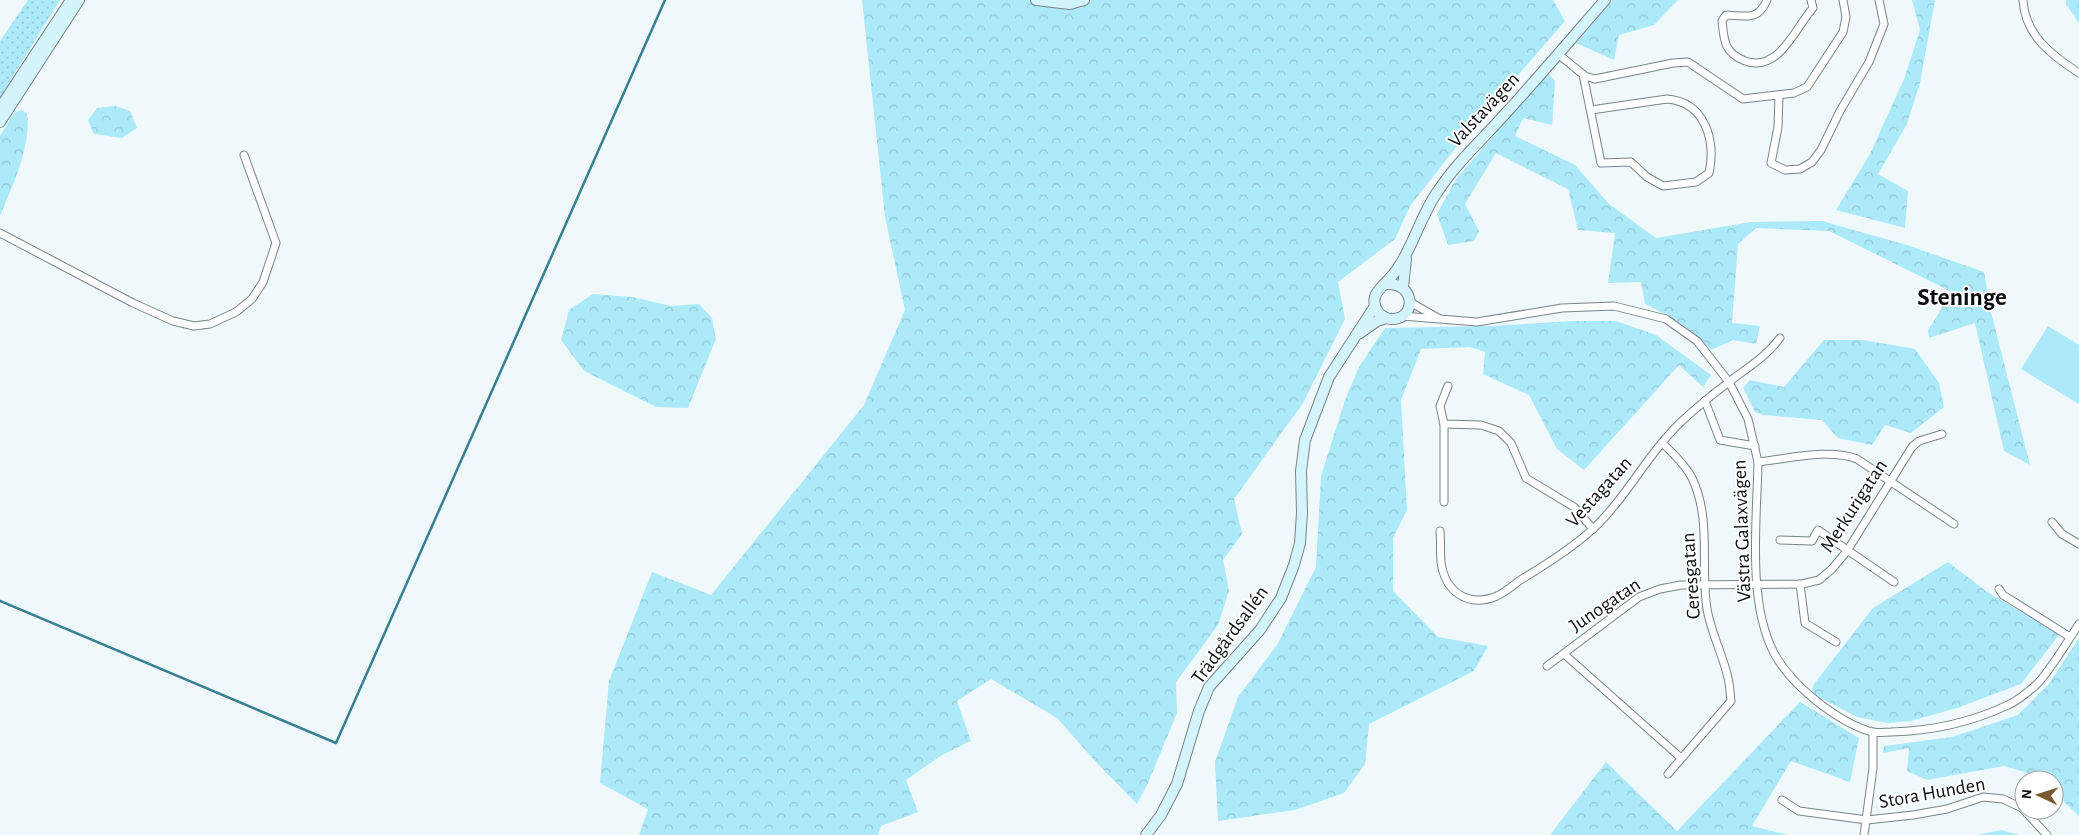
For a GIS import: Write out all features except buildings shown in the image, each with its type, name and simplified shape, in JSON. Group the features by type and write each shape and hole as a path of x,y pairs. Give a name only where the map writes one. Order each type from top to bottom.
{"street":[{"path":"0,108 71,0"},
{"path":"0,122 79,0"},
{"path":"1036,0 1070,4 1084,0"},
{"name":"Valstavägen","path":"1375,306 1375,297 1379,289 1386,284 1406,256 1431,200 1450,172 1504,116 1605,0"},
{"path":"1767,0 1762,10 1752,16 1726,15 1722,21 1725,45 1737,58 1752,63 1770,61 1779,54 1813,8 1811,0"},
{"path":"1558,54 1583,74 1595,79 1688,62 1743,99 1779,96 1802,91 1807,88 1843,32 1846,17 1843,0"},
{"path":"1779,96 1778,126 1770,163 1785,170 1800,169 1812,162 1821,150 1840,112 1869,62 1884,24 1879,0"},
{"path":"2023,0 2024,13 2032,33 2055,57 2079,73"},
{"path":"1583,74 1601,163 1631,162 1647,177 1663,186 1696,182 1709,173 1712,159 1702,116 1680,100 1667,99 1591,110"},
{"path":"0,233 133,303 173,321 194,326 210,324 236,312 252,299 263,282 276,243 244,155"},
{"name":"Valstavägen","path":"1403,287 1406,256"},
{"path":"1375,306 1379,314 1386,318 1394,319 1402,316 1408,310 1410,302 1408,293 1403,287 1395,283 1386,284"},
{"name":"Västra Galaxvägen","path":"1410,302 1440,319"},
{"name":"Trädgårdsallén","path":"1146,835 1161,815 1177,784 1199,711 1209,687 1260,630 1284,590 1300,543 1302,513 1301,471 1305,440 1328,377 1375,306"},
{"name":"Västra Galaxvägen","path":"1402,316 1477,322 1562,308 1614,306 1666,318 1697,341 1729,382 1748,419 1756,446 1758,462 1757,585 1762,621 1774,653 1796,683 1824,707 1851,723 1874,732 1904,732 1958,724 2010,705 2037,684 2079,624"},
{"name":"Trädgårdsallén","path":"1354,338 1377,321 1386,318"},
{"name":"Vestagatan","path":"1440,531 1441,563 1447,583 1460,596 1478,602 1498,596 1520,580 1551,563 1593,529 1622,497 1662,443 1681,422 1706,400 1765,356 1780,338"},
{"path":"1444,502 1444,424 1440,406 1448,386"},
{"path":"1706,400 1720,440 1756,446"},
{"path":"1444,424 1481,425 1499,431 1511,443 1526,478 1574,507 1593,529"},
{"name":"Merkurigatan","path":"1757,585 1800,584 1819,580 1832,569 1846,551 1912,447 1919,441 1942,434"},
{"name":"Ceresgatan","path":"1662,443 1691,476 1702,505 1705,528 1707,608 1711,629 1728,679 1731,701 1668,774"},
{"path":"1758,462 1805,456 1845,454 1857,459 1954,524"},
{"path":"2052,522 2062,534 2079,544"},
{"path":"1780,540 1812,541 1818,530 1846,551 1894,582"},
{"path":"1800,584 1805,623 1836,642"},
{"name":"Junogatan","path":"1547,666 1640,597 1660,588 1681,585 1757,585"},
{"path":"1999,589 2003,595 2070,637"},
{"path":"1564,654 1681,758"},
{"path":"1864,835 1873,768 1874,732"},
{"name":"Stora Hunden","path":"1782,800 1799,811 1867,820 1947,809 1983,797 2002,799 2022,808 2047,835"}],"green space":[{"path":"28,0 60,0 0,97 0,41"},
{"path":"862,0 1553,0 1565,21 1465,136 1410,206 1395,239 1338,282 1345,319 1303,403 1234,499 1242,534 1223,560 1229,591 1218,625 1176,682 1177,713 1148,783 1137,804 1057,718 991,679 957,701 971,741 942,755 906,780 918,812 881,826 878,835 639,835 648,809 600,783 609,681 652,572 711,595 864,405 905,310 885,217"},
{"path":"1613,0 1678,0 1654,25 1619,35 1614,60 1576,43"},
{"path":"1912,0 1935,0 1920,83 1907,124 1878,174 1908,191 1905,228 1836,210 1870,154 1904,79 1920,30"},
{"path":"2066,0 2079,0 2079,23 2066,4"},
{"path":"1548,73 1555,81 1552,125 1523,118 1515,136 1575,165 1609,204 1656,238 1751,222 1822,221 1907,245 1984,272 1990,308 2030,465 2004,451 1975,323 1929,338 1928,330 1952,292 1829,231 1756,228 1738,244 1732,323 1760,326 1756,344 1733,340 1711,350 1680,323 1645,304 1641,282 1608,283 1615,233 1578,230 1568,189 1496,153 1465,204 1479,231 1474,241 1448,245 1437,214 1456,179"},
{"path":"115,106 130,111 137,128 122,138 94,134 88,120 97,108"},
{"path":"21,110 27,113 27,138 20,166 0,216 0,136 14,113"},
{"path":"593,294 632,297 671,306 699,304 712,318 716,339 688,408 656,407 584,371 561,340 569,310"},
{"path":"1572,321 1616,321 1656,335 1711,375 1703,387 1679,365 1584,470 1557,449 1529,395 1483,374 1485,352 1470,347 1421,349 1401,400 1407,510 1393,538 1393,591 1438,637 1488,646 1474,671 1369,724 1365,764 1344,793 1295,810 1218,821 1215,762 1238,697 1277,645 1316,567 1321,476 1345,400 1359,367 1385,328 1492,326"},
{"path":"2048,326 2079,345 2079,404 2021,369"},
{"path":"1824,340 1863,340 1915,349 1939,383 1944,407 1911,433 1885,425 1872,445 1838,438 1822,420 1763,415 1755,412 1743,388 1750,380 1784,387"},
{"path":"1948,562 1986,591 2059,635 2021,684 1957,708 1911,721 1887,723 1857,717 1811,693 1814,684 1873,608"},
{"path":"2079,638 2079,816 2064,802 2064,770 2018,770 2004,766 1927,780 1907,771 1909,748 1883,753 1884,746 1952,737 2018,715 2048,685"},
{"path":"1800,702 1859,738 1850,782 1791,761 1752,826 1788,835 1550,835 1606,762 1677,831"},
{"path":"2001,830 2020,835 1977,835"}],"waterway":[{"path":"0,601 336,743 665,0"}],"district":[{"name":"Steninge","path":"1962,297"}]}
